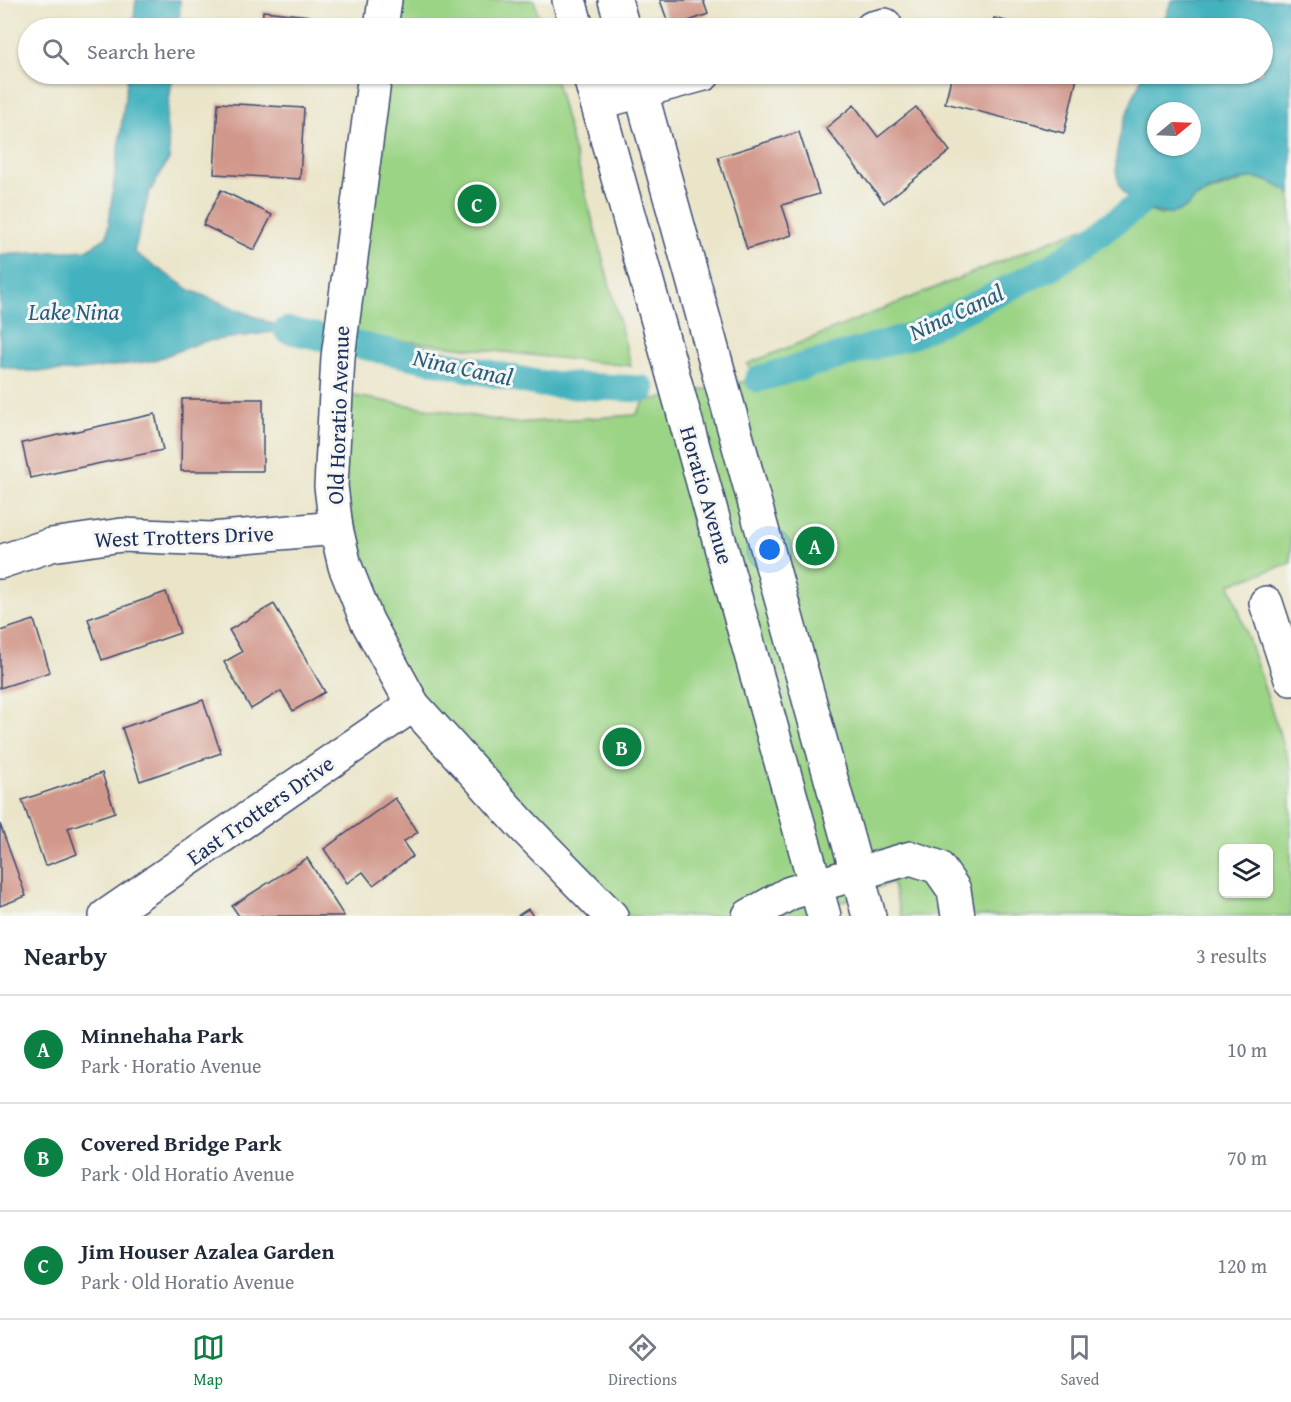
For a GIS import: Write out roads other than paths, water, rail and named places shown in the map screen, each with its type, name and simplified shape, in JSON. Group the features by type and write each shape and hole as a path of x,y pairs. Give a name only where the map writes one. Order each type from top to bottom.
{"street":[{"path":"382,18 385,0"},
{"path":"569,0 574,18"},
{"path":"615,0 620,18"},
{"name":"Old Horatio Avenue","path":"374,84 346,274 338,357 331,486 336,528 345,566 367,621 413,705 498,799 611,916"},
{"path":"593,88 623,84"},
{"name":"Horatio Avenue","path":"639,84 869,916"},
{"name":"Horatio Avenue","path":"593,88 820,901"},
{"name":"West Trotters Drive","path":"0,562 51,545 122,535 211,539 336,528"},
{"path":"1266,603 1291,679"},
{"name":"East Trotters Drive","path":"106,916 413,705"},
{"path":"749,916 771,902 820,901 857,874 911,858 938,867 954,890 958,916"}],"water":[{"path":"136,0 180,0 179,18 134,18"},
{"path":"1172,0 1291,0 1291,194 1274,183 1249,178 1195,198 1184,209 1174,213 1149,210 1128,197 1119,183 1116,166 1122,127 1139,84 1273,84 1273,18 1165,18"},
{"name":"Lake Nina","path":"127,84 172,84 166,121 170,157 149,193 134,252 190,290 287,330 201,342 152,361 73,371 24,371 0,366 0,255 87,250 107,237"}],"waterway":[{"name":"Nina Canal","path":"758,379 914,335 1055,265 1137,206"},
{"name":"Nina Canal","path":"287,330 541,384 642,389"}],"place":[{"name":"Jim Houser Azalea Garden","path":"477,204"},
{"name":"Minnehaha Park","path":"815,546"},
{"name":"Covered Bridge Park","path":"622,747"}]}
